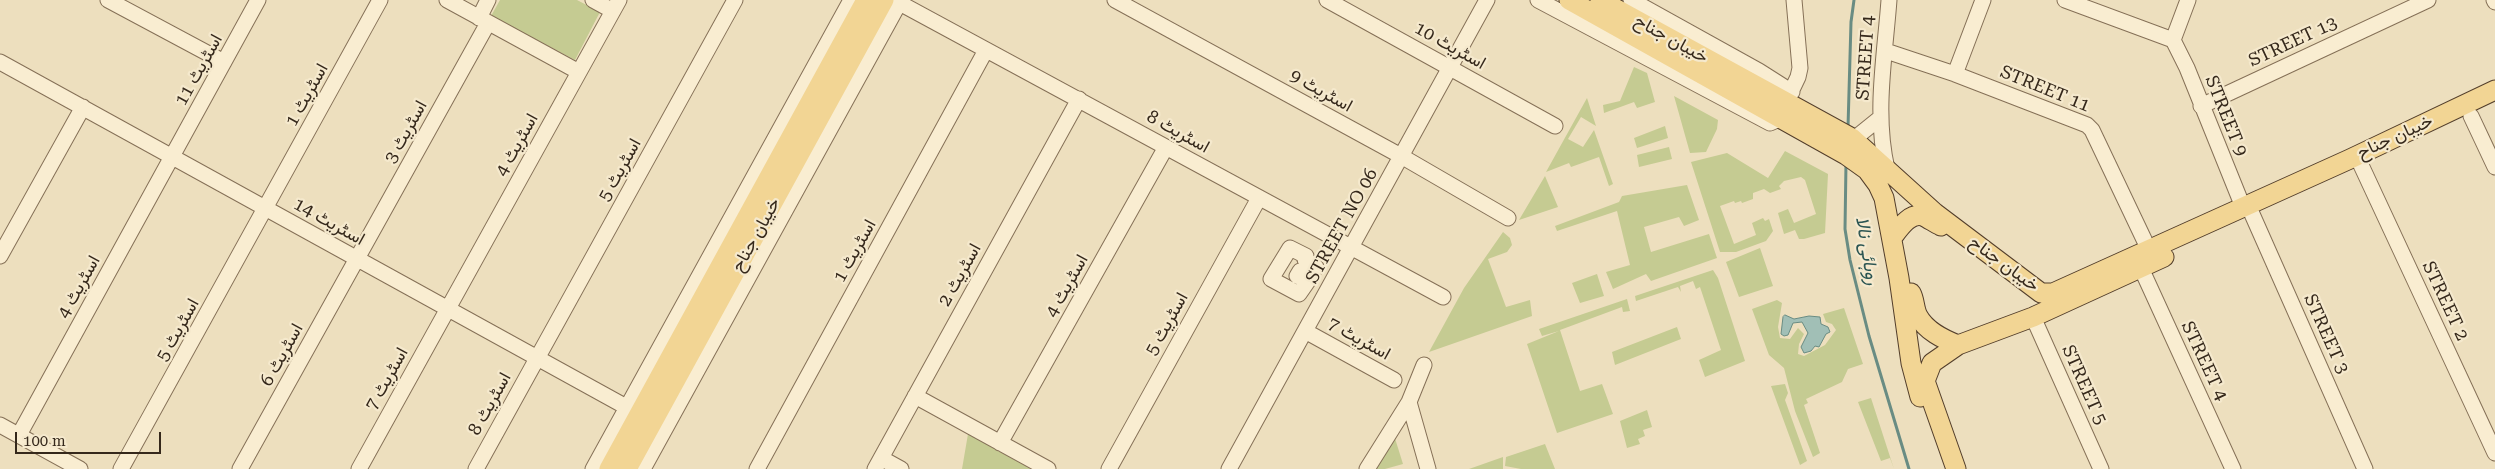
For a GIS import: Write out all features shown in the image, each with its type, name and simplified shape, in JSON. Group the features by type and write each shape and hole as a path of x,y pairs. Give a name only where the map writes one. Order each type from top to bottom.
{"main road":[{"name":"خیبان جناح","path":"609,469 633,410 866,0"},
{"name":"خیبان جناح","path":"1569,0 1834,127 1853,139 1913,194 1962,234 2041,293 2053,293 2149,250 2361,165 2495,104"},
{"name":"خیبان جناح","path":"1600,0 1639,7 1786,103 1836,150 1856,161 1867,170 1878,185 1884,198 1916,386 1946,469"},
{"name":"خیبان جناح","path":"627,469 895,1"},
{"name":"خیبان جناح","path":"1926,381 1932,363 1958,345 2033,317 2141,268 2248,210 2495,90"},
{"path":"1892,238 1910,218 1920,216 1962,234"},
{"path":"1899,278 1913,295 1918,315 1926,326 1958,345"},
{"path":"1911,364 1920,348 1928,350 1929,354 1924,370 1926,381 1956,469"}],"street":[{"path":"108,0 136,6 224,62"},
{"name":"اسٹریٹ 11","path":"172,157 258,0"},
{"name":"اسٹریٹ 1","path":"266,209 380,0"},
{"path":"447,0 579,72"},
{"name":"اسٹریٹ 3","path":"357,259 483,20 488,0"},
{"path":"593,0 616,6"},
{"name":"اسٹریٹ 5","path":"538,357 735,0"},
{"path":"593,469 633,410 851,0"},
{"name":"اسٹریٹ 9","path":"1116,0 1401,156 1508,218"},
{"name":"اسٹریٹ 10","path":"1327,0 1555,126"},
{"name":"STREET NO 06","path":"1229,469 1487,0"},
{"path":"1538,0 1770,123 1776,121 1786,103 1800,68 1794,0"},
{"name":"STREET 4","path":"1887,169 1881,142 1880,118 1889,0"},
{"path":"1955,74 1983,0"},
{"path":"2065,0 2173,40 2188,0"},
{"name":"STREET 13","path":"2201,106 2428,0"},
{"path":"643,469 895,1"},
{"name":"اسٹریٹ 8","path":"895,1 1443,297"},
{"name":"اسٹریٹ 4","path":"448,308 616,6"},
{"name":"STREET 9","path":"2173,40 2187,68 2201,106 2248,210"},
{"name":"اسٹریٹ 1","path":"757,469 986,50"},
{"name":"STREET 11","path":"1886,51 1955,74 2087,125 2092,130 2149,250"},
{"name":"اسٹریٹ 14","path":"0,62 633,410"},
{"name":"اسٹریٹ 2","path":"878,464 1079,100"},
{"path":"0,256 83,107"},
{"path":"2471,116 2495,167"},
{"path":"1853,139 1880,118"},
{"name":"اسٹریٹ 4","path":"1000,443 1166,147"},
{"name":"اسٹریٹ 4","path":"19,435 172,157"},
{"name":"STREET 2","path":"2361,165 2495,453"},
{"name":"اسٹریٹ 5","path":"1109,469 1259,198"},
{"name":"اسٹریٹ 5","path":"121,469 266,209"},
{"name":"STREET 3","path":"2248,210 2365,469"},
{"name":"اسٹریٹ 6","path":"240,469 357,259"},
{"name":"STREET 4","path":"2141,268 2233,469"},
{"name":"اسٹریٹ 7","path":"359,469 448,308"},
{"name":"STREET 5","path":"2033,317 2101,469"},
{"name":"اسٹریٹ 7","path":"1305,331 1394,380"},
{"name":"اسٹریٹ 8","path":"476,469 538,357"},
{"path":"1367,469 1409,402 1424,365"},
{"path":"915,396 1048,469"},
{"path":"1409,402 1428,469"},
{"path":"0,425 80,469"},
{"path":"878,464 901,469"}],"green space":[{"path":"500,0 577,0 600,12 575,60 491,16"},
{"path":"1634,67 1647,73 1655,102 1637,108 1634,102 1604,113 1603,105 1620,101"},
{"path":"1674,96 1718,120 1717,129 1706,152 1690,153"},
{"path":"1587,98 1596,126 1581,117 1568,139 1583,147 1594,130 1613,184 1609,186 1599,157 1571,167 1569,163 1546,172"},
{"path":"1665,126 1668,138 1637,148 1634,138"},
{"path":"1669,147 1672,159 1639,167 1637,155"},
{"path":"1785,151 1828,174 1825,233 1804,239 1799,239 1795,230 1784,234 1778,213 1788,209 1794,223 1816,214 1805,180 1801,177 1784,181 1779,186 1781,189 1770,193 1764,189 1753,193 1753,199 1742,203 1741,201 1735,203 1734,201 1720,206 1734,244 1756,235 1752,223 1763,218 1765,221 1769,219 1773,231 1766,241 1736,252 1720,252 1691,162 1727,153 1768,178"},
{"path":"1545,176 1558,207 1519,220"},
{"path":"1687,185 1699,220 1684,226 1679,217 1644,227 1651,252 1709,234 1717,258 1651,281 1646,274 1613,289 1606,272 1630,265 1617,211 1557,231 1555,226 1619,202 1622,196"},
{"path":"1503,232 1510,238 1512,245 1507,252 1488,259 1506,307 1530,300 1532,316 1429,352 1464,288"},
{"path":"1760,248 1773,286 1739,297 1726,262"},
{"path":"1713,270 1718,278 1745,361 1705,377 1699,360 1721,350 1700,287 1696,289 1693,281 1680,286 1681,292 1678,287 1636,301 1635,296"},
{"path":"1597,274 1604,296 1580,303 1572,283"},
{"path":"1627,299 1630,311 1623,312 1622,307 1560,330 1580,391 1602,384 1613,414 1557,433 1527,344 1559,331 1542,336 1539,329"},
{"path":"1777,300 1782,303 1778,327 1780,338 1790,339 1798,328 1804,334 1799,344 1798,354 1804,356 1825,345 1836,330 1832,324 1826,322 1823,314 1844,308 1863,364 1848,369 1842,382 1806,399 1808,403 1804,405 1820,453 1813,457 1795,411 1784,368 1769,355 1752,309"},
{"path":"1677,327 1681,339 1615,365 1612,352"},
{"path":"1785,384 1788,393 1785,400 1807,461 1800,465 1771,386"},
{"path":"1871,398 1894,469 1890,458 1881,461 1858,402"},
{"path":"1647,410 1652,427 1643,430 1645,436 1638,439 1640,444 1627,448 1620,421"},
{"path":"1393,432 1403,464 1385,469 1373,469"},
{"path":"968,434 1031,469 962,469"},
{"path":"1545,444 1555,469 1521,469 1505,466 1506,457"},
{"path":"1503,457 1503,469 1469,469"}],"water":[{"path":"1785,315 1794,319 1809,316 1820,317 1821,324 1828,327 1830,332 1826,334 1819,347 1815,346 1811,351 1804,353 1801,347 1808,333 1802,322 1793,323 1788,335 1784,336 1781,334 1783,317"}],"waterway":[{"name":"روہائی نالا","path":"1848,127 1851,22 1854,0"},
{"name":"روہائی نالا","path":"1846,163 1845,229 1850,260 1869,336 1909,469"}]}
